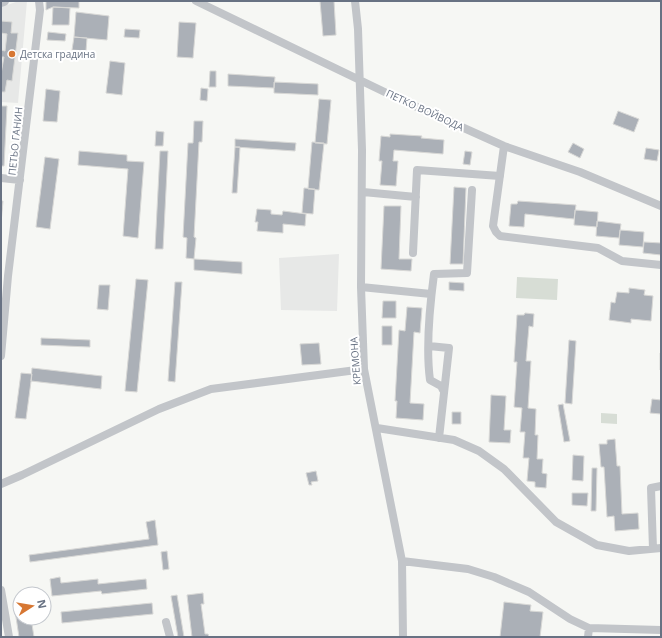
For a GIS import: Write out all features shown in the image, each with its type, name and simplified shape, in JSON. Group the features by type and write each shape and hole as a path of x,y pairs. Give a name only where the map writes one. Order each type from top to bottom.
{"street":[{"name":"ПЕТЬО ГАНИН","path":"1,356 40,10 39,1"},
{"name":"ПЕТКО ВОЙВОДА","path":"196,1 397,98 504,146 580,172 661,206"},
{"name":"КРЕМОНА","path":"355,1 360,79 363,192 361,287 364,370 377,428 402,561 403,637"},
{"path":"504,146 493,226 500,236 598,248 622,261 661,264"},
{"path":"413,253 417,170 500,176"},
{"path":"1,178 20,180"},
{"path":"443,390 441,386 430,380 429,346 431,294 434,274 467,273 472,190"},
{"path":"363,192 416,197"},
{"path":"361,287 431,294"},
{"path":"429,346 449,348 443,390 439,438"},
{"path":"1,484 164,407 211,389 364,370"},
{"path":"377,428 454,440 479,450 504,469 556,522 597,545 629,551 657,548 651,488 661,486"},
{"path":"402,561 468,569 494,577 529,592 570,619 589,628 661,630"},
{"path":"1,590 9,637"},
{"path":"166,622 170,637"},
{"path":"588,637 589,628"}],"shaded area":[{"name":"Детска градина","path":"19,1 27,1 18,103 1,102 1,7"},
{"path":"339,254 337,311 281,310 279,258"},
{"path":"517,277 558,279 557,300 516,298"},
{"path":"601,413 617,414 617,424 601,423"}],"building":[{"path":"46,1 79,1 79,8 53,7 46,10"},
{"path":"320,1 334,1 336,35 323,36"},
{"path":"53,7 70,8 69,25 52,25"},
{"path":"76,12 109,16 107,40 74,37"},
{"path":"1,21 12,22 11,33 18,33 12,81 7,80 5,92 1,92 1,74 4,57 1,57 1,50 5,51 7,34 1,33"},
{"path":"179,22 196,23 193,58 177,57"},
{"path":"125,29 140,30 139,38 124,37"},
{"path":"48,32 66,34 65,41 47,40"},
{"path":"74,37 87,38 86,51 72,50"},
{"path":"110,61 125,63 122,95 106,93"},
{"path":"210,71 216,71 216,87 209,87"},
{"path":"228,74 275,77 274,88 228,86"},
{"path":"274,82 318,84 318,95 274,93"},
{"path":"201,88 208,89 207,101 200,100"},
{"path":"46,89 60,91 57,122 43,121"},
{"path":"319,99 331,100 327,144 315,143"},
{"path":"1,106 7,106 4,166 1,166"},
{"path":"618,111 639,119 634,132 613,124"},
{"path":"194,121 203,121 202,142 199,142 194,259 186,258 187,238 183,237 188,143 193,143"},
{"path":"156,131 164,132 163,146 155,146"},
{"path":"390,134 422,136 421,138 444,140 443,154 394,150 393,161 398,161 396,186 380,185 382,161 379,161 381,136 390,137"},
{"path":"235,139 296,143 295,151 235,147"},
{"path":"312,142 324,143 319,190 308,189"},
{"path":"573,143 584,149 580,158 568,152"},
{"path":"235,147 240,147 237,193 232,193"},
{"path":"646,148 659,150 657,161 644,159"},
{"path":"79,151 127,155 127,161 144,162 138,238 123,236 128,169 78,165"},
{"path":"160,151 168,151 163,249 155,249"},
{"path":"465,151 472,152 470,165 463,164"},
{"path":"45,157 59,159 50,229 36,227"},
{"path":"454,187 466,188 463,264 450,264"},
{"path":"304,188 315,189 313,214 302,213"},
{"path":"1,201 3,201 1,223"},
{"path":"518,201 576,205 574,219 525,214 524,227 509,226 511,204 517,204"},
{"path":"384,206 401,206 399,259 412,259 411,271 381,269"},
{"path":"257,209 271,210 271,214 282,215 283,211 306,214 305,226 283,224 283,233 257,231 258,222 255,222"},
{"path":"575,210 598,212 597,227 574,225"},
{"path":"597,221 621,224 619,238 596,236"},
{"path":"620,230 644,232 643,247 619,245"},
{"path":"644,242 661,243 661,255 643,253"},
{"path":"194,259 242,262 242,274 194,270"},
{"path":"136,279 148,280 137,392 125,391"},
{"path":"175,282 182,282 175,382 168,381"},
{"path":"449,282 464,283 464,291 449,290"},
{"path":"99,285 110,285 108,310 97,309"},
{"path":"629,288 645,290 644,295 653,296 651,321 631,319 631,323 609,320 611,302 615,303 617,292 629,293"},
{"path":"383,301 396,301 396,318 382,318"},
{"path":"407,307 422,308 420,333 414,332 410,403 424,404 423,420 396,418 397,401 395,401 399,330 405,331"},
{"path":"525,313 534,314 533,327 529,326 526,361 531,361 528,408 536,409 535,435 538,435 537,459 543,459 542,473 547,474 546,488 535,487 535,482 527,481 529,458 523,458 525,432 520,432 522,408 514,407 517,362 514,362 517,315 524,315"},
{"path":"382,326 392,326 392,345 382,345"},
{"path":"41,338 90,340 90,347 41,345"},
{"path":"569,340 576,341 572,404 565,403"},
{"path":"319,343 321,364 302,365 300,344"},
{"path":"661,353 661,370 660,370"},
{"path":"32,368 102,376 101,389 31,381"},
{"path":"21,373 32,374 26,419 15,418"},
{"path":"491,395 506,396 504,430 511,430 510,443 489,442"},
{"path":"652,399 661,400 661,414 650,413"},
{"path":"563,404 570,441 564,442 558,405"},
{"path":"452,412 461,412 461,424 452,424"},
{"path":"615,439 617,466 620,466 622,514 638,513 639,529 615,531 614,516 607,517 604,467 601,467 599,444 607,444 607,440"},
{"path":"573,455 584,456 583,481 572,480"},
{"path":"592,468 597,468 596,511 591,511"},
{"path":"316,471 318,481 311,482 312,485 309,485 306,473"},
{"path":"572,493 588,493 587,506 572,505"},
{"path":"155,520 158,545 30,562 29,555 149,539 146,522"},
{"path":"167,551 169,569 163,570 161,552"},
{"path":"60,577 61,583 98,579 98,584 146,579 147,589 102,594 101,591 52,596 50,579"},
{"path":"203,593 204,604 201,604 205,634 208,634 209,637 192,637 187,595"},
{"path":"177,595 184,637 178,637 171,596"},
{"path":"504,602 531,605 530,611 543,612 540,637 500,637"},
{"path":"152,603 153,614 62,623 61,612"},
{"path":"17,626 32,626 34,637 19,637"}],"place":[{"name":"Детска градина","path":"12,54"}]}
